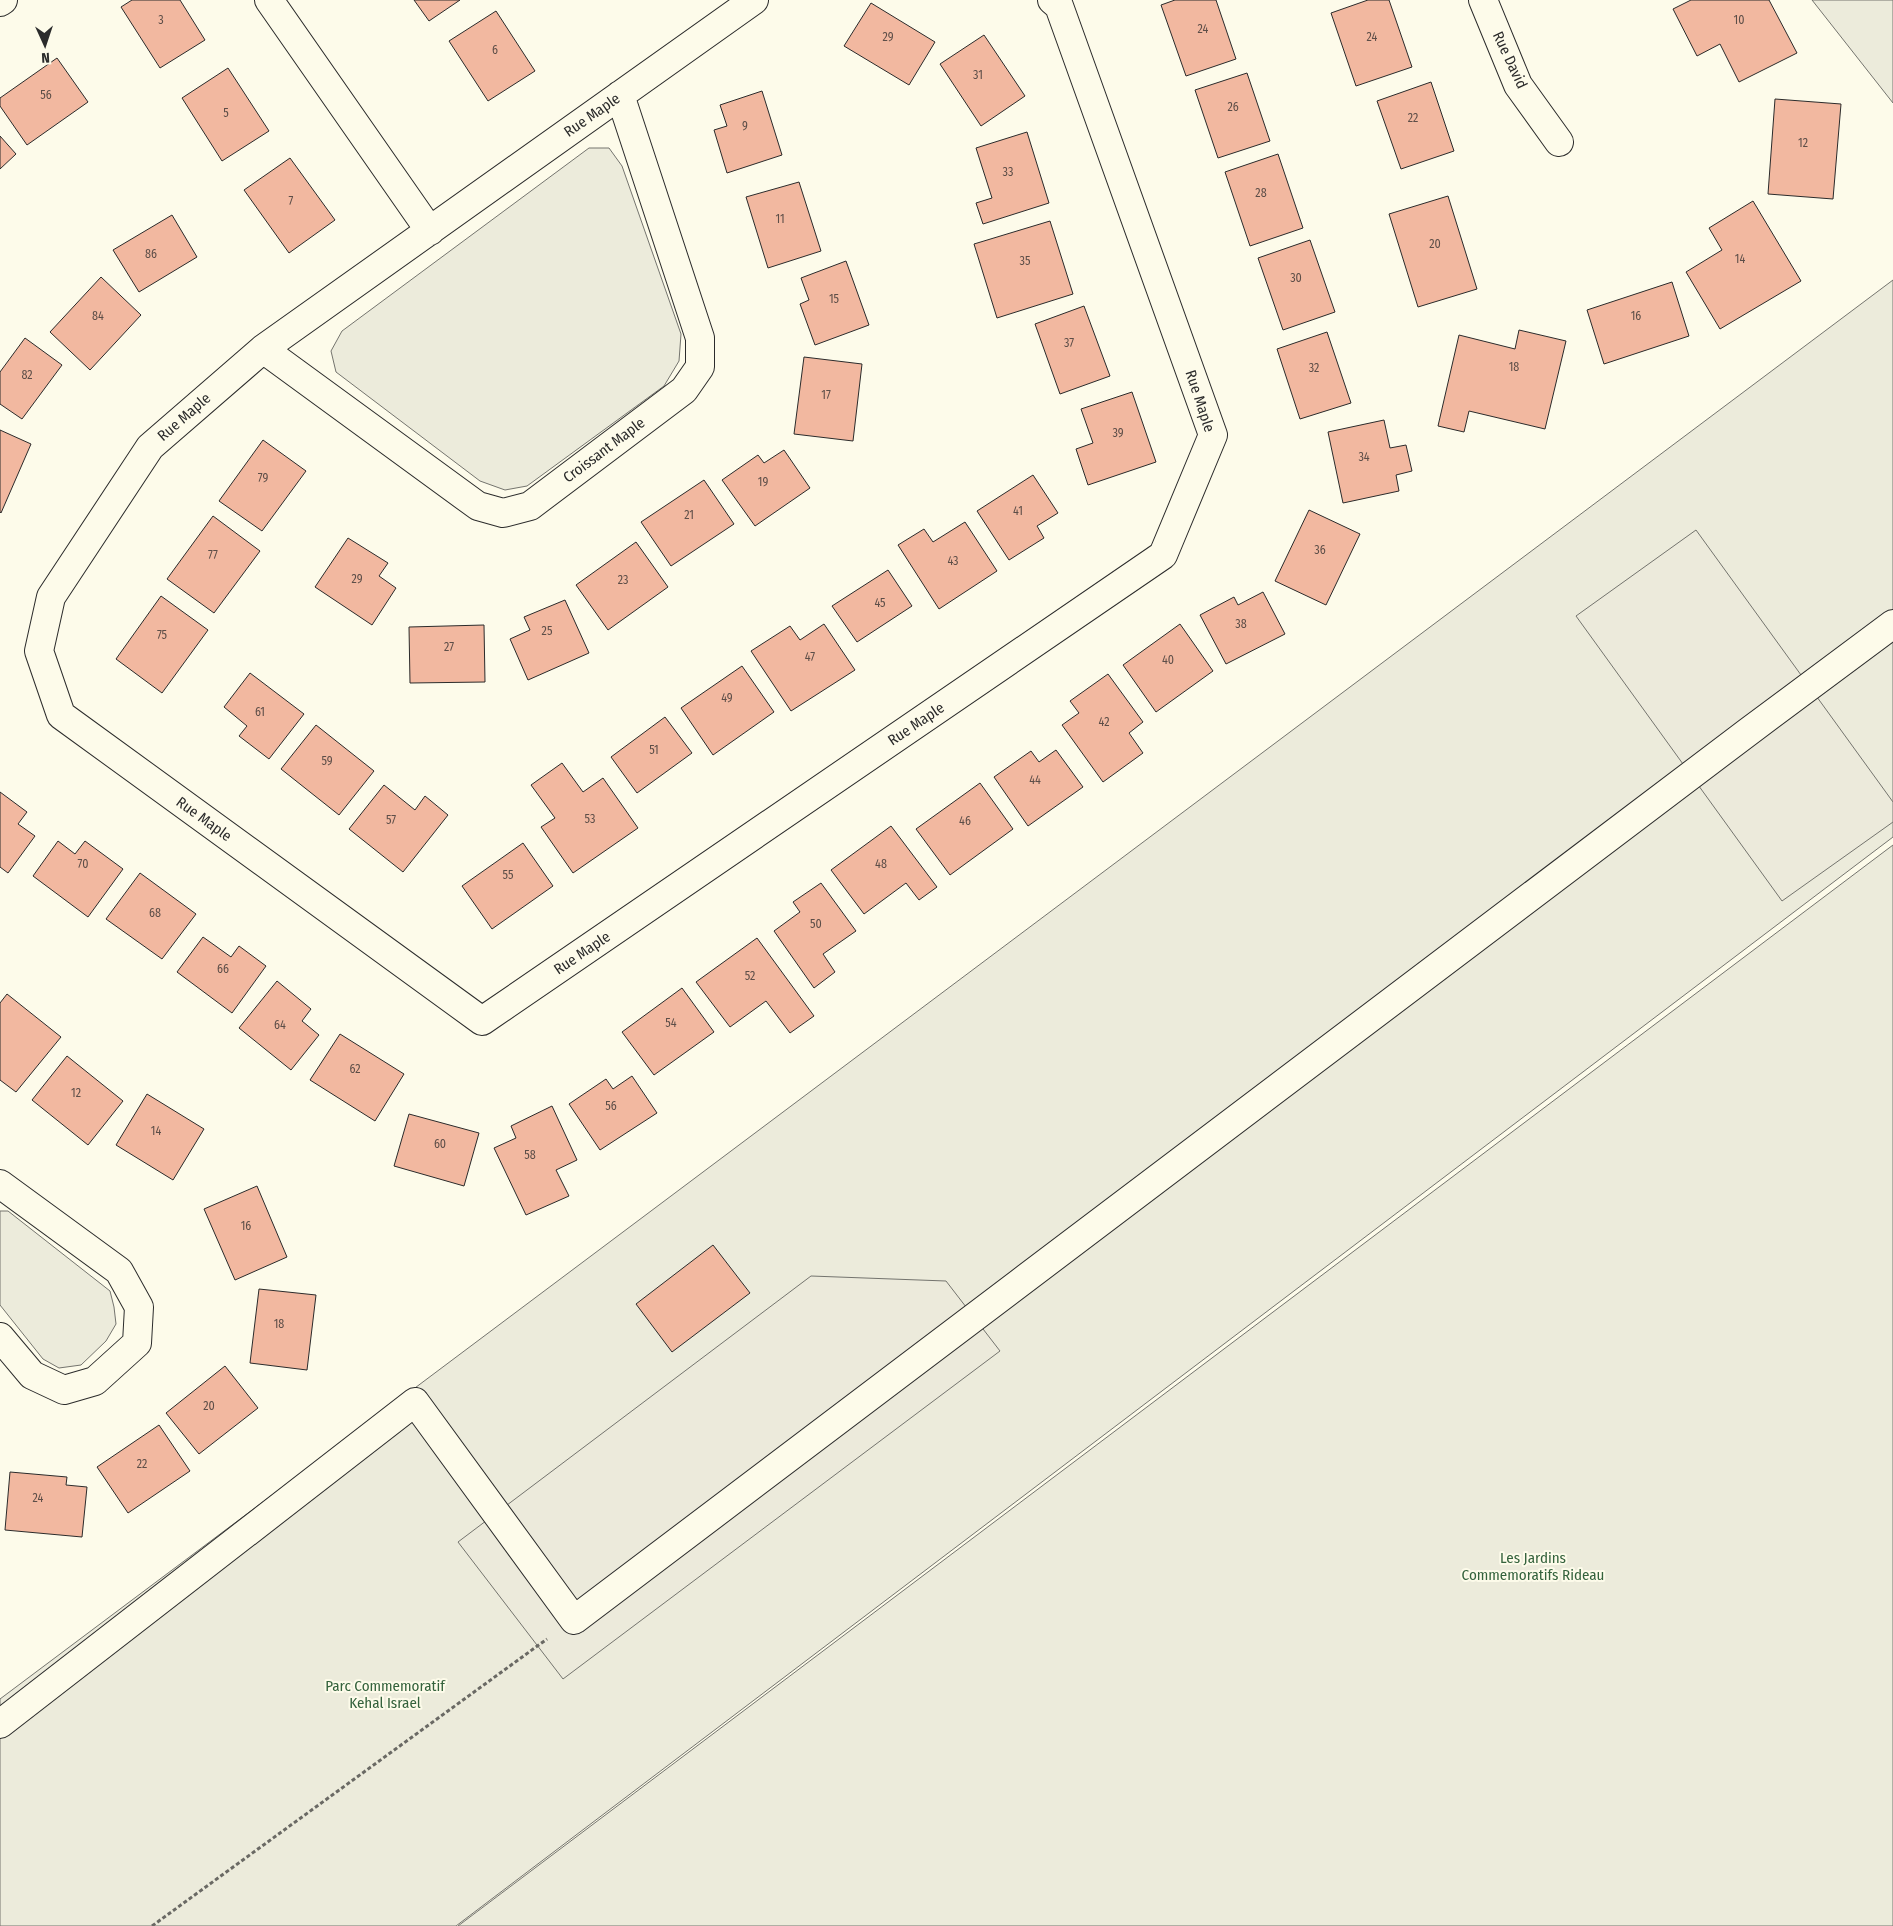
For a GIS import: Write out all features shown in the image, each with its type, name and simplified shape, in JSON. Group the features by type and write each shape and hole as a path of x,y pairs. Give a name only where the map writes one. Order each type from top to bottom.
{"street":[{"path":"269,0 430,231"},
{"name":"Rue Maple","path":"754,0 263,349 150,447 51,597 39,651 61,715 482,1021 1163,555 1213,435 1059,6 1052,0"},
{"name":"Rue David","path":"1483,0 1518,85 1559,142"},
{"name":"Croissant Maple","path":"263,349 478,506 504,513 530,506 684,390 700,367 700,338 620,96"},
{"path":"0,1724 414,1402 574,1620 1893,624"},
{"path":"0,1184 119,1271 139,1307 137,1343 95,1381 64,1390 32,1375 0,1337"}],"path":[{"path":"152,1926 574,1620"}],"green space":[{"path":"1812,0 1893,0 1893,103"},
{"path":"589,148 609,148 622,166 681,334 679,361 664,386 527,486 505,490 480,481 336,372 331,351 342,331"},
{"name":"Parc Commemoratif Kehal Israel","path":"1893,280 1893,837 456,1926 0,1926 0,1699"},
{"name":"Les Jardins Commemoratifs Rideau","path":"1893,845 1893,1926 458,1926"},
{"path":"0,1211 8,1211 110,1291 116,1324 106,1341 81,1365 59,1368 43,1359 0,1305"}],"shaded area":[{"path":"1696,530 1893,802 1893,822 1782,901 1576,616"},
{"path":"811,1276 946,1281 1000,1351 563,1679 458,1542"}],"building":[{"path":"132,0 180,0 205,40 160,68 121,7"},
{"path":"414,0 460,0 429,21"},
{"path":"1175,0 1216,0 1236,59 1186,76 1161,5"},
{"path":"1368,0 1389,0 1412,67 1356,86 1331,13"},
{"path":"1691,0 1769,0 1797,53 1739,82 1720,44 1697,56 1673,9"},
{"path":"871,3 935,42 909,85 844,46"},
{"path":"496,11 535,71 488,101 449,41"},
{"path":"984,35 1025,96 981,126 940,64"},
{"path":"57,58 88,102 27,145 0,106 0,98"},
{"path":"228,68 269,131 222,161 182,98"},
{"path":"1247,73 1270,141 1218,158 1195,90"},
{"path":"1431,82 1454,151 1401,169 1377,101"},
{"path":"762,91 782,155 727,173 714,130 727,126 720,105"},
{"path":"1775,99 1841,104 1833,199 1768,194"},
{"path":"1027,132 1049,203 983,224 976,203 992,198 976,148"},
{"path":"0,136 16,154 0,169"},
{"path":"1278,154 1303,228 1250,246 1225,172"},
{"path":"290,158 335,220 289,253 244,190"},
{"path":"799,182 821,251 768,268 746,197"},
{"path":"1448,196 1477,289 1418,307 1389,214"},
{"path":"1753,201 1801,281 1720,329 1686,272 1722,250 1709,228"},
{"path":"172,215 197,257 139,292 113,250"},
{"path":"1050,221 1073,294 997,318 974,244"},
{"path":"1310,240 1335,312 1283,330 1258,258"},
{"path":"846,261 869,325 815,345 800,304 809,300 801,278"},
{"path":"101,277 141,315 90,370 50,332"},
{"path":"1672,282 1689,336 1604,364 1587,310"},
{"path":"1084,306 1110,376 1060,394 1035,324"},
{"path":"1519,330 1566,341 1545,429 1469,411 1464,432 1438,426 1459,335 1515,349"},
{"path":"1327,332 1351,403 1300,419 1277,349"},
{"path":"25,338 62,365 22,419 0,404 0,372"},
{"path":"804,357 862,364 853,441 794,434"},
{"path":"1132,392 1156,462 1088,485 1076,449 1093,443 1081,409"},
{"path":"1384,420 1390,448 1406,445 1412,471 1396,475 1399,491 1343,503 1328,432"},
{"path":"0,430 31,444 1,513 0,512"},
{"path":"263,440 306,471 262,531 219,501"},
{"path":"784,450 810,488 755,526 722,480 758,455 764,463"},
{"path":"1033,475 1058,513 1037,526 1044,538 1009,560 977,511"},
{"path":"704,480 734,524 671,566 641,522"},
{"path":"1309,510 1360,534 1326,605 1275,581"},
{"path":"213,516 260,551 214,613 167,579"},
{"path":"965,522 997,571 939,609 898,545 924,529 933,542"},
{"path":"348,538 388,563 379,576 396,588 372,625 315,587"},
{"path":"636,542 668,587 608,630 576,585"},
{"path":"888,570 912,606 857,642 832,606"},
{"path":"1263,592 1285,634 1226,664 1200,615 1234,597 1238,605"},
{"path":"161,596 208,630 162,693 116,659"},
{"path":"565,600 589,653 528,680 510,639 530,630 524,617"},
{"path":"824,624 855,670 791,711 751,651 790,626 800,640"},
{"path":"1180,624 1213,671 1156,712 1123,665"},
{"path":"484,625 485,682 410,683 409,627"},
{"path":"742,666 774,712 713,755 681,708"},
{"path":"250,673 304,714 269,759 239,736 247,726 224,707"},
{"path":"1108,674 1143,722 1129,733 1143,753 1103,782 1062,725 1079,713 1070,701"},
{"path":"665,717 692,753 637,793 611,757"},
{"path":"316,725 374,771 339,815 281,769"},
{"path":"1056,750 1083,787 1028,826 994,777 1031,751 1039,762"},
{"path":"562,763 583,792 603,778 638,828 573,873 541,827 555,818 531,785"},
{"path":"980,783 1013,829 950,875 916,829"},
{"path":"384,785 415,810 425,796 448,815 403,872 349,829"},
{"path":"0,792 27,812 18,824 35,836 8,873 0,867"},
{"path":"891,826 937,887 919,900 906,883 864,914 831,870"},
{"path":"58,841 75,854 85,841 123,869 88,917 33,876"},
{"path":"523,843 553,886 492,929 462,886"},
{"path":"140,873 196,914 162,959 106,919"},
{"path":"821,883 856,931 823,954 835,972 814,988 774,931 800,912 793,902"},
{"path":"203,937 231,957 239,946 266,966 232,1013 177,972"},
{"path":"757,938 814,1016 790,1033 766,1001 730,1027 696,982"},
{"path":"277,981 311,1009 302,1021 319,1035 291,1070 239,1028"},
{"path":"682,988 714,1032 654,1075 622,1032"},
{"path":"7,994 61,1037 16,1092 0,1080 0,1003"},
{"path":"340,1034 404,1074 375,1121 310,1080"},
{"path":"67,1056 123,1101 88,1145 32,1100"},
{"path":"632,1076 657,1113 600,1150 569,1104 606,1079 613,1089"},
{"path":"147,1094 204,1129 173,1180 116,1145"},
{"path":"552,1106 577,1160 556,1170 569,1196 526,1215 494,1148 516,1138 511,1126"},
{"path":"409,1114 479,1133 464,1186 394,1166"},
{"path":"257,1186 287,1257 235,1280 204,1209"},
{"path":"713,1245 750,1293 672,1352 636,1304"},
{"path":"259,1289 316,1295 307,1370 250,1363"},
{"path":"225,1366 258,1408 199,1454 166,1413"},
{"path":"159,1425 190,1471 128,1513 97,1467"},
{"path":"10,1472 67,1477 66,1485 87,1487 82,1537 5,1530"}]}
